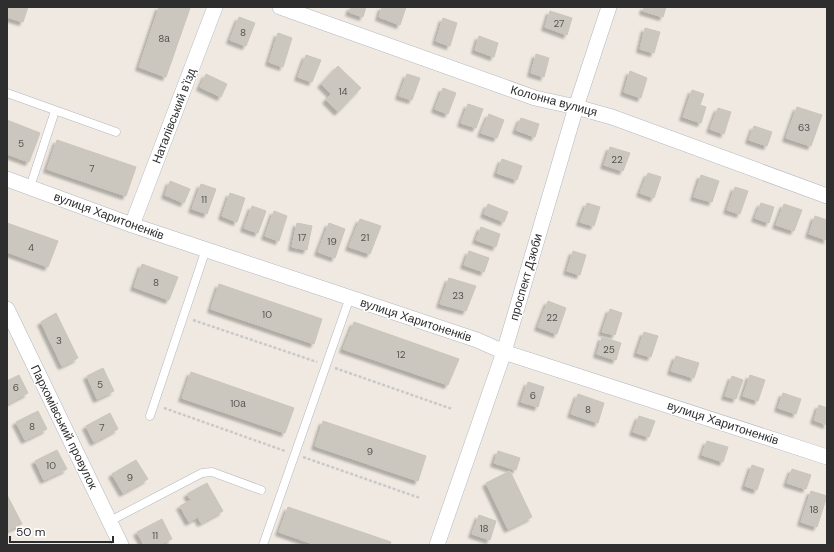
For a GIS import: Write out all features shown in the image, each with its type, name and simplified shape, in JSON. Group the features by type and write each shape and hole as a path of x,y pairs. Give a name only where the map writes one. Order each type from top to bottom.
{"street":[{"name":"Наталівський в'їзд","path":"132,225 215,7"},
{"name":"Колонна вулиця","path":"280,7 535,98 612,117 827,196"},
{"name":"проспект Дзюби","path":"437,545 504,352 576,107 609,7"},
{"name":"вулиця Харитоненків","path":"7,179 132,225 477,340 504,352 827,457"},
{"name":"Пархомівський провулок","path":"7,309 121,545"}],"lane":[{"path":"7,93 116,132"},
{"path":"30,187 55,111"},
{"path":"150,416 206,250"},
{"path":"263,545 350,297"},
{"path":"110,521 202,473 212,472 261,490"}],"path":[{"path":"154,404 420,498"}],"building":[{"path":"7,7 28,7 23,22 7,17"},
{"path":"159,7 190,8 166,77 139,67"},
{"path":"351,7 366,7 363,17 349,12"},
{"path":"382,7 406,7 400,25 379,17"},
{"path":"644,7 666,7 663,17 643,11"},
{"path":"550,11 572,18 567,35 545,27"},
{"path":"239,17 255,23 246,46 230,40"},
{"path":"443,18 457,23 450,46 436,41"},
{"path":"645,28 660,32 654,53 640,49"},
{"path":"278,33 292,38 283,67 269,62"},
{"path":"479,36 498,43 494,57 475,50"},
{"path":"536,54 549,58 544,77 531,73"},
{"path":"306,55 321,60 312,82 298,77"},
{"path":"338,66 361,88 338,112 326,100 331,94 321,84"},
{"path":"630,71 647,78 641,98 624,92"},
{"path":"206,74 227,84 221,97 200,87"},
{"path":"407,74 420,78 412,100 399,96"},
{"path":"443,88 456,93 448,114 435,109"},
{"path":"692,90 704,94 700,105 706,107 701,123 683,117"},
{"path":"468,104 483,109 476,128 461,123"},
{"path":"797,107 822,115 811,146 786,138"},
{"path":"718,108 731,112 724,134 710,129"},
{"path":"489,114 504,120 497,138 481,133"},
{"path":"521,118 539,124 535,137 516,130"},
{"path":"7,120 40,133 29,162 7,154"},
{"path":"754,126 772,132 767,146 749,140"},
{"path":"57,140 136,167 126,196 47,169"},
{"path":"610,147 630,153 623,171 604,165"},
{"path":"502,159 522,166 517,180 497,173"},
{"path":"648,173 661,177 654,198 640,193"},
{"path":"701,175 719,181 712,202 694,197"},
{"path":"170,181 190,189 184,203 165,195"},
{"path":"201,184 216,189 207,214 192,209"},
{"path":"735,187 748,191 740,214 727,210"},
{"path":"230,193 245,198 237,222 222,216"},
{"path":"587,203 600,207 594,226 580,222"},
{"path":"761,203 774,207 769,223 755,218"},
{"path":"488,204 508,212 504,222 484,214"},
{"path":"784,204 802,210 794,231 776,225"},
{"path":"252,206 266,211 258,233 244,228"},
{"path":"274,211 287,216 279,241 265,236"},
{"path":"815,216 827,220 827,240 809,234"},
{"path":"360,219 381,226 370,254 349,247"},
{"path":"7,223 58,241 48,267 7,252"},
{"path":"297,223 312,226 307,250 292,247"},
{"path":"329,223 345,229 335,258 318,252"},
{"path":"481,227 500,234 496,247 476,240"},
{"path":"469,251 489,258 484,272 464,265"},
{"path":"573,251 586,255 580,275 567,271"},
{"path":"142,264 178,277 169,300 134,287"},
{"path":"449,278 476,286 466,311 440,304"},
{"path":"219,284 322,319 314,344 211,309"},
{"path":"548,301 566,308 557,334 538,327"},
{"path":"610,309 622,313 615,335 602,332"},
{"path":"56,313 78,358 62,366 41,322"},
{"path":"354,322 459,359 448,385 343,349"},
{"path":"644,332 658,336 651,357 637,353"},
{"path":"602,337 621,343 616,360 597,354"},
{"path":"676,356 699,363 694,378 671,371"},
{"path":"103,368 114,391 97,399 87,376"},
{"path":"191,372 294,408 285,433 182,398"},
{"path":"19,375 28,393 7,404 7,381"},
{"path":"750,375 765,380 758,401 743,396"},
{"path":"732,376 743,380 736,399 725,396"},
{"path":"528,382 544,387 538,407 521,402"},
{"path":"783,393 801,399 796,414 778,408"},
{"path":"578,394 604,403 598,423 571,414"},
{"path":"819,405 827,408 827,425 814,420"},
{"path":"38,411 47,429 25,440 16,422"},
{"path":"110,413 118,429 94,442 86,426"},
{"path":"639,416 655,421 649,437 633,432"},
{"path":"323,421 426,456 418,481 315,446"},
{"path":"707,441 728,447 723,462 702,455"},
{"path":"57,450 67,469 44,480 35,461"},
{"path":"498,451 520,458 516,470 494,463"},
{"path":"136,460 148,479 123,493 112,474"},
{"path":"752,465 764,469 757,490 745,486"},
{"path":"792,469 811,475 806,489 787,483"},
{"path":"510,471 532,517 508,529 486,483"},
{"path":"207,483 223,511 201,523 198,517 189,522 180,506 191,500 187,494"},
{"path":"811,491 827,496 817,527 801,522"},
{"path":"7,495 22,524 7,531"},
{"path":"288,507 391,542 390,545 316,545 279,532"},
{"path":"479,515 496,521 490,540 472,534"},
{"path":"162,519 172,539 159,545 144,545 137,532"}]}
